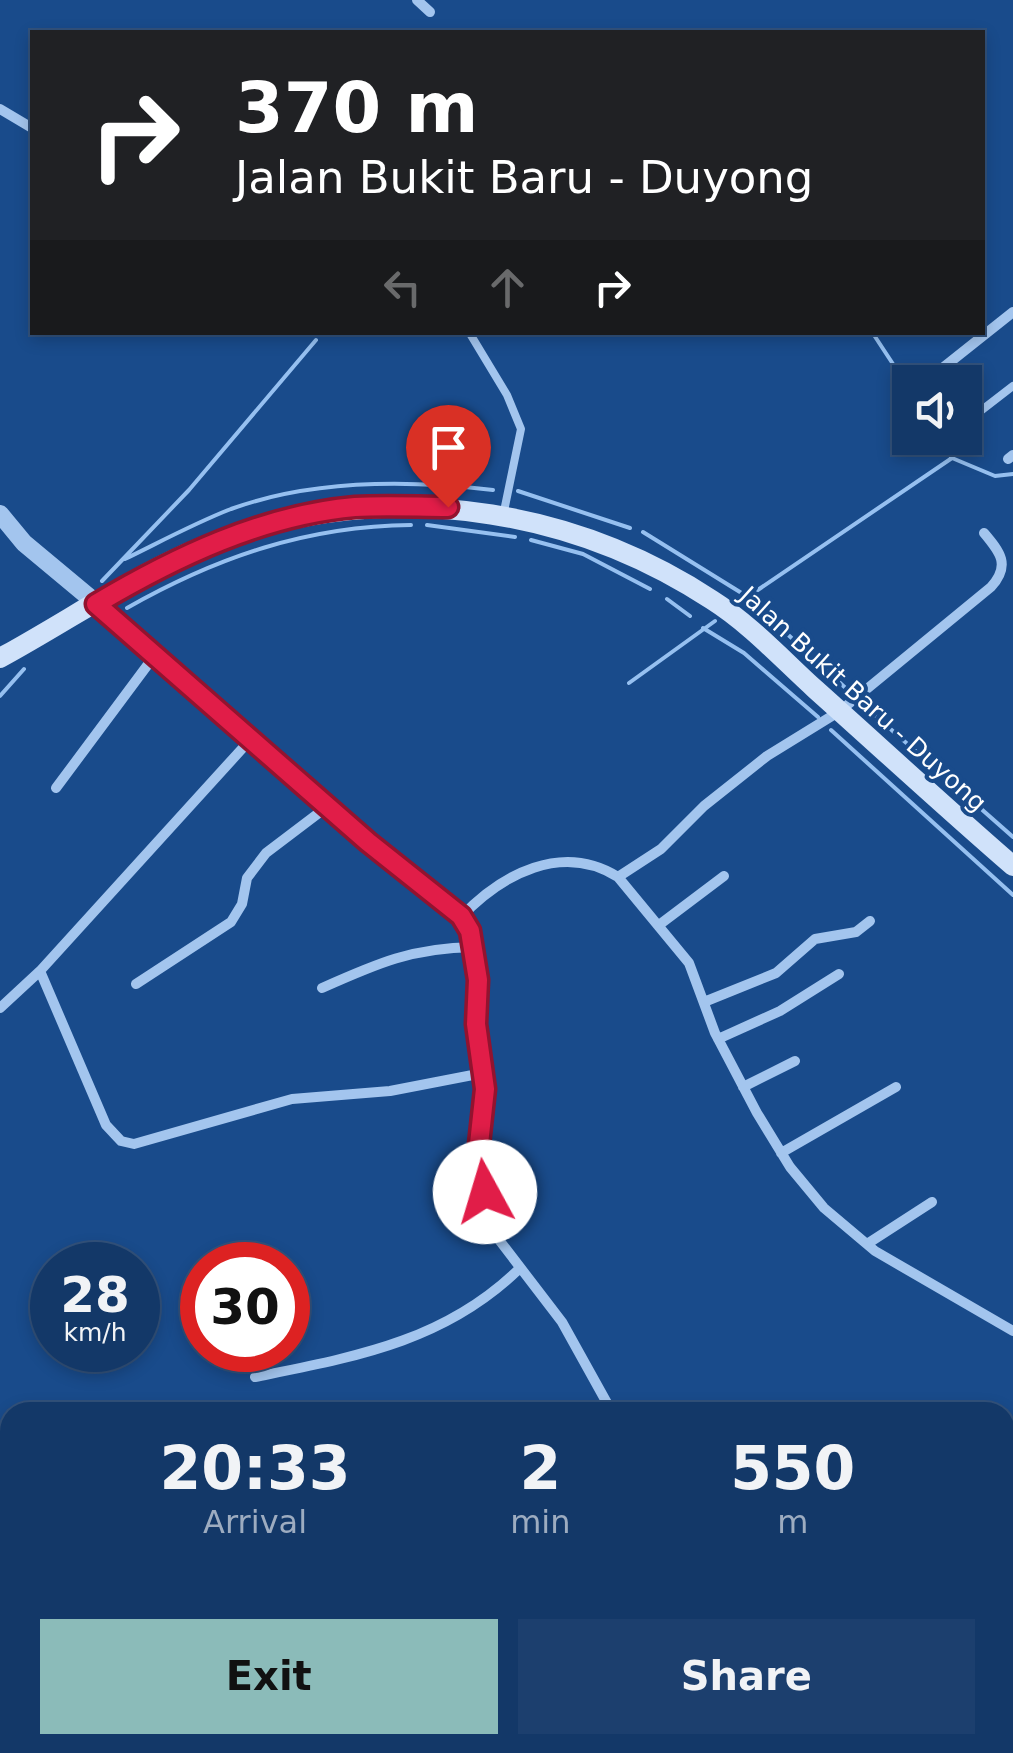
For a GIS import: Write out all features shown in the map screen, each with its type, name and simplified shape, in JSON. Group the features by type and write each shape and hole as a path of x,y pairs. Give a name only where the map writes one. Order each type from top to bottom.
{"main road":[{"name":"Jalan Bukit Baru - Duyong","path":"0,658 162,565 254,529 354,507 448,507 504,516 603,542 714,601 1008,855"}],"street":[{"path":"416,0 430,12"},
{"path":"0,109 30,127"},
{"path":"985,335 1013,312"},
{"path":"948,365 985,335"},
{"path":"0,514 24,543 250,740 461,916 474,947 476,1024 483,1073 479,1144 490,1228 562,1322 606,1402"},
{"path":"618,877 661,849 704,806 767,756 840,711 998,578 1003,560 984,532"},
{"path":"56,788 155,655"},
{"path":"0,1008 40,971 250,740"},
{"path":"136,984 231,922 242,904 247,878 266,854 328,806"},
{"path":"461,916 502,881 532,865 583,864 603,868 618,877 689,963 718,1039 743,1087 781,1153 824,1208 867,1244 1013,1331"},
{"path":"659,925 724,876"},
{"path":"704,1002 776,973 815,939 856,932 870,921"},
{"path":"322,988 388,958 423,948 474,947"},
{"path":"40,971 106,1126 121,1140 134,1144 292,1099 390,1091 483,1073"},
{"path":"718,1039 788,1007 800,994 839,974"},
{"path":"743,1087 796,1061"},
{"path":"781,1153 896,1087"},
{"path":"867,1244 932,1202"},
{"path":"255,1376 361,1354 438,1329 490,1298 519,1269"}],"lane":[{"path":"471,335 506,394 521,429 504,516"},
{"path":"982,410 1013,386"}],"waterway":[{"path":"874,335 894,365"},
{"path":"102,581 189,490 316,340"},
{"path":"743,600 952,458 950,455"},
{"path":"952,458 995,476 1013,474"},
{"path":"125,559 231,509 295,492 361,484 493,490"},
{"path":"518,491 630,528"},
{"path":"127,608 195,574 264,548 335,531 411,525"},
{"path":"427,525 515,537"},
{"path":"643,532 748,597"},
{"path":"531,540 583,554 650,589"},
{"path":"753,595 770,618 852,694"},
{"path":"667,599 690,616"},
{"path":"629,683 715,621"},
{"path":"703,628 744,653 818,717"},
{"path":"0,696 24,669"},
{"path":"861,703 1013,837"},
{"path":"831,730 1013,895"}],"route":[{"path":"448,507 354,507 254,529 162,565 96,604 368,842 461,916 470,931 478,980 476,1024 485,1089 479,1144 485,1192"}]}
